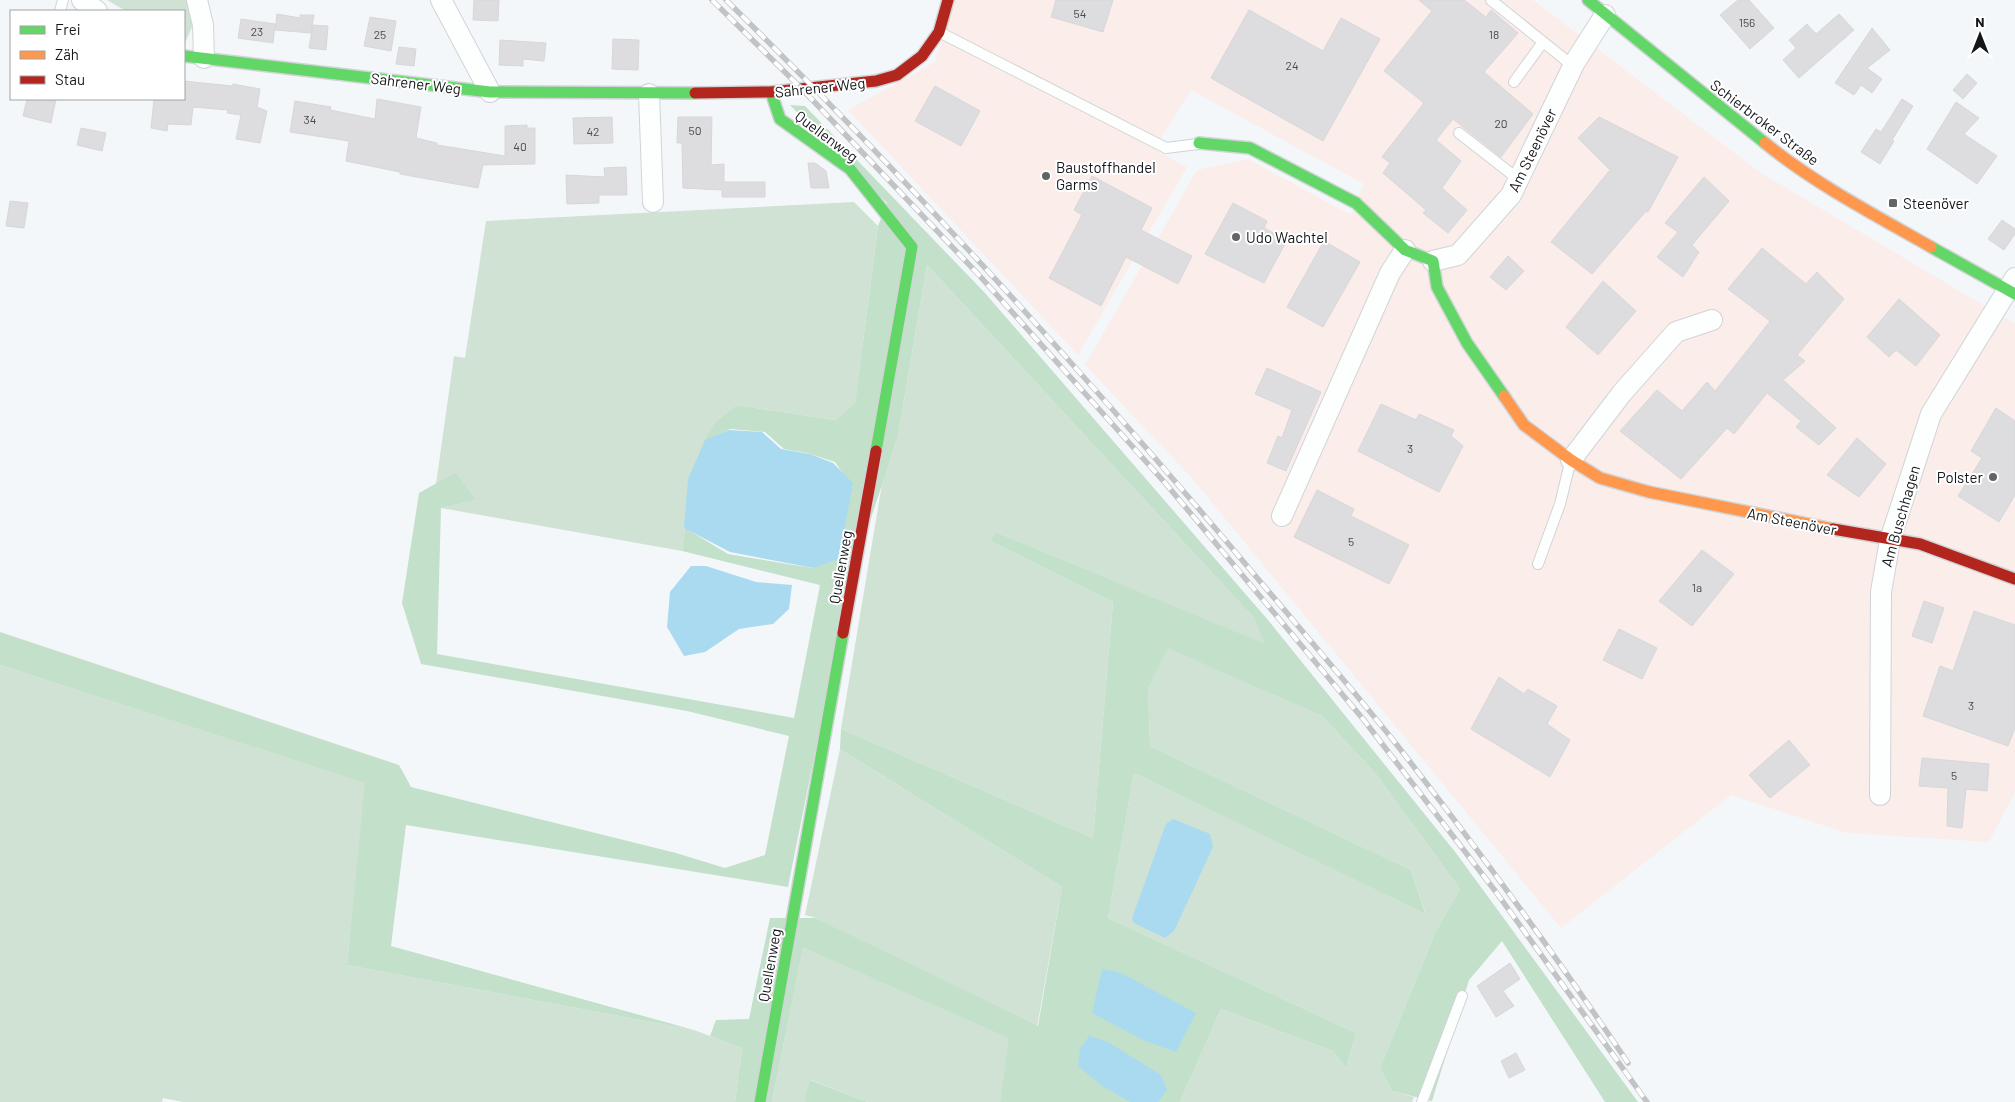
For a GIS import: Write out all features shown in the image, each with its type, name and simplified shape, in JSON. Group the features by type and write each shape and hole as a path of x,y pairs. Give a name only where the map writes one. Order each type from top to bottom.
{"street":[{"path":"82,0 96,10"},
{"path":"197,0 203,25 204,58"},
{"path":"441,0 490,92"},
{"name":"Sahrener Weg","path":"185,56 490,92 649,94 771,92 876,80 897,75 922,56 939,32 948,0"},
{"name":"Schierbroker Straße","path":"1588,0 1786,160 1868,211 2013,288"},
{"name":"Am Steenöver","path":"1606,15 1573,66 1511,195 1458,255 1433,260 1436,287 1467,343 1524,425 1571,460 1600,478 1649,492 1890,540 1920,544 2015,579"},
{"name":"Quellenweg","path":"760,1102 912,247 850,169 780,119 771,92"},
{"path":"649,94 653,202"},
{"path":"1200,143 1250,148 1356,203 1405,250 1433,260"},
{"path":"1282,516 1390,273 1405,250"},
{"name":"Am Buschhagen","path":"1880,795 1880,592 1890,540 1931,414 2013,288"},
{"path":"1571,460 1622,393 1676,332 1712,320"}],"lane":[{"path":"1491,0 1573,66"},
{"path":"939,32 1166,148 1200,143"},
{"path":"1514,82 1543,42"},
{"path":"1459,133 1518,179"},
{"path":"1538,564 1560,504 1571,460"},
{"path":"1422,1102 1462,996"}],"shaded area":[{"path":"955,0 1533,0 1761,173 2015,324 2015,792 1989,842 1847,833 1731,795 1561,928 1191,477 1085,365 1197,170 1248,159 1351,215 1364,184 1191,90 1154,149 1187,167 1078,355 848,110 935,62"}],"green space":[{"path":"107,0 188,0 193,25 185,43 185,10 124,10"},
{"path":"790,105 805,106 985,293 1268,620 1456,853 1638,1102 1605,1102 1502,941 1469,980 1432,1101 1392,1091 1380,1068 1435,933 1460,889 1376,774 1322,716 1168,648 1148,689 1150,746 1411,870 1425,913 1134,773 1108,918 1356,1033 1346,1068 1333,1051 1221,1009 1180,1102 1000,1102 1009,1038 803,948 772,1102 735,1102 742,1048 710,1036 716,1020 749,1019 770,918 816,918 1038,1026 1062,887 840,749 841,729 1093,838 1113,602 990,541 996,532 1265,644 1253,617 927,265 898,436 848,588 788,887 406,825 391,946 694,1030 347,965 365,783 0,665 0,632 399,765 411,787 676,853 725,868 765,855 789,736 687,711 421,664 402,603 419,493 456,472 475,500 441,508 437,654 794,718 820,585 682,551 685,528 728,554 812,568 840,558 851,485 835,462 807,453 784,449 765,432 730,429 704,442 714,423 736,405 835,420 855,403 878,226 887,203"},
{"path":"854,202 878,226 855,403 835,420 736,405 714,423 705,441 685,528 682,551 441,508 474,500 456,472 436,484 454,356 465,358 486,221"},
{"path":"927,265 1253,617 1266,645 996,532 990,541 1113,602 1093,838 841,729 882,484 898,436"},
{"path":"1168,647 1322,716 1376,774 1460,889 1435,933 1380,1068 1392,1091 1414,1097 1412,1102 1180,1102 1221,1009 1333,1051 1346,1068 1356,1033 1108,918 1134,773 1425,912 1411,870 1150,746 1148,689"},
{"path":"0,665 366,783 347,965 694,1030 742,1048 735,1102 183,1102 163,1098 162,1102 0,1102"},
{"path":"840,749 1062,887 1037,1027 816,918 805,915"},
{"path":"803,948 1010,1038 1000,1102 868,1102 811,1080 804,1102 772,1102"},
{"path":"810,1080 868,1102 804,1102"}],"water":[{"path":"729,430 762,432 781,449 810,454 833,463 853,483 839,559 813,568 730,552 684,528 688,479 705,440"},
{"path":"691,566 706,566 756,582 792,585 789,609 773,624 739,629 705,652 684,656 667,627 670,592"},
{"path":"1173,819 1210,834 1213,847 1174,931 1165,938 1134,923 1132,918 1166,824"},
{"path":"1102,969 1121,973 1196,1013 1176,1052 1143,1040 1092,1013"},
{"path":"1089,1036 1108,1042 1161,1075 1167,1090 1158,1102 1130,1102 1102,1086 1078,1066 1080,1049"}],"building":[{"path":"474,0 499,0 498,21 473,20"},
{"path":"1056,0 1113,0 1103,32 1051,17"},
{"path":"1419,0 1464,0 1486,17 1491,10 1518,33 1484,72 1533,114 1501,157 1453,119 1436,140 1461,161 1442,188 1467,210 1448,233 1423,213 1426,210 1383,173 1390,163 1382,157 1424,103 1384,71 1432,11"},
{"path":"1738,0 1749,0 1774,28 1750,49 1720,15"},
{"path":"1249,10 1323,51 1341,18 1380,39 1323,141 1211,78"},
{"path":"277,14 300,18 300,15 314,15 311,33 275,30"},
{"path":"1839,14 1854,30 1799,78 1783,60 1796,48 1789,40 1807,24 1816,34"},
{"path":"370,17 396,21 391,51 364,46"},
{"path":"241,19 275,24 273,43 238,38"},
{"path":"313,25 328,26 326,50 309,48"},
{"path":"1872,28 1890,50 1867,68 1882,79 1872,93 1861,85 1854,95 1835,83"},
{"path":"613,39 639,40 638,70 612,69"},
{"path":"500,40 546,43 544,61 523,59 523,66 499,65"},
{"path":"399,47 416,49 414,66 396,64"},
{"path":"1967,74 1977,83 1963,99 1953,90"},
{"path":"185,81 232,86 233,84 260,89 257,107 267,111 260,143 236,139 241,115 227,113 228,110 193,107 191,125 168,124 167,131 151,128 154,100 185,100"},
{"path":"935,86 980,111 961,146 915,121"},
{"path":"377,99 421,107 416,138 437,143 437,145 505,156 505,126 527,125 527,128 535,128 535,164 483,165 478,188 400,174 400,172 346,161 349,141 290,132 295,101 331,107 330,110 375,119"},
{"path":"1902,99 1913,106 1880,164 1861,152 1876,129 1881,132"},
{"path":"27,100 56,100 51,123 23,116"},
{"path":"1956,102 1979,118 1964,134 1997,156 1977,184 1927,149"},
{"path":"612,117 613,143 574,144 573,118"},
{"path":"678,117 712,117 711,165 724,164 724,182 765,182 765,197 722,197 722,190 683,188 682,143 677,143"},
{"path":"1599,117 1678,157 1648,212 1646,211 1592,274 1551,242 1610,170 1578,138"},
{"path":"81,128 106,133 102,151 77,145"},
{"path":"808,163 815,163 826,171 829,188 811,188"},
{"path":"626,167 627,195 599,195 599,203 567,204 566,175 605,177 604,168"},
{"path":"1092,176 1152,208 1141,230 1192,256 1178,284 1126,257 1101,306 1049,278 1082,215 1074,210"},
{"path":"1704,177 1729,201 1692,245 1699,252 1683,277 1657,257 1678,232 1665,223"},
{"path":"10,201 28,203 24,228 6,226"},
{"name":"Udo Wachtel","path":"1233,203 1267,221 1264,228 1287,240 1264,283 1205,254"},
{"path":"2002,220 2015,229 2015,234 2004,250 1988,239"},
{"path":"1324,241 1360,262 1323,327 1287,307"},
{"path":"1762,248 1806,284 1817,272 1844,299 1797,355 1805,361 1783,380 1836,428 1819,445 1796,427 1801,421 1767,393 1734,434 1727,428 1681,479 1620,431 1657,390 1682,411 1707,382 1715,391 1754,342 1770,321 1728,289"},
{"path":"1508,256 1524,271 1506,290 1490,277"},
{"path":"1603,281 1636,311 1598,355 1566,327"},
{"path":"1899,299 1940,335 1916,366 1896,350 1889,357 1867,337"},
{"path":"1267,368 1321,392 1286,471 1267,463 1278,436 1282,438 1292,410 1255,394"},
{"path":"1381,404 1416,420 1419,414 1454,430 1451,436 1463,446 1439,492 1358,451"},
{"name":"Polster","path":"1996,408 2015,421 2015,495 1999,522 1958,496 1982,458 1971,451"},
{"path":"1857,438 1886,464 1859,497 1827,475"},
{"path":"1317,490 1354,509 1351,516 1409,545 1389,584 1294,537"},
{"path":"1702,550 1734,574 1692,626 1659,601"},
{"path":"1924,601 1944,608 1932,643 1912,636"},
{"path":"1974,611 2015,625 2015,728 2008,746 1923,716 1940,666 1953,671"},
{"path":"1619,629 1657,648 1642,679 1603,660"},
{"path":"1499,677 1524,694 1528,689 1557,706 1547,724 1570,740 1550,777 1471,729"},
{"path":"1789,740 1810,765 1770,798 1749,775"},
{"path":"1922,758 1989,764 1987,791 1966,789 1962,828 1947,826 1948,788 1919,786"},
{"path":"1510,963 1520,979 1503,991 1514,1006 1496,1017 1477,986"},
{"path":"1516,1053 1525,1070 1509,1078 1501,1061"}],"railway":[{"path":"712,0 802,89 978,274 1166,484 1363,719 1496,892 1647,1102"},
{"path":"726,0 863,138 1062,352 1325,658 1397,745 1486,862 1628,1063"}],"traffic: fast":[{"path":"1588,0 1765,143"},
{"path":"185,56 490,92 695,93"},
{"path":"771,92 780,119 850,169 912,247 876,451"},
{"path":"1199,143 1250,148 1356,203 1405,250 1433,261 1437,287 1467,343 1504,396"},
{"path":"1931,247 2015,294"},
{"path":"760,1102 843,633"}],"traffic: slow":[{"path":"1765,143 1804,172 1867,211 1931,247"},
{"path":"1504,396 1524,425 1571,460 1600,478 1649,492 1833,529"}],"traffic: jam":[{"path":"695,93 771,92 876,81 897,75 922,56 939,32 948,0"},
{"path":"843,633 876,451"},
{"path":"1833,529 1920,544 2015,579"}],"place":[{"name":"Baustoffhandel Garms","path":"1046,176"},
{"name":"Steenöver","path":"1893,203"},
{"name":"Udo Wachtel","path":"1236,237"},
{"name":"Polster","path":"1993,477"}]}
